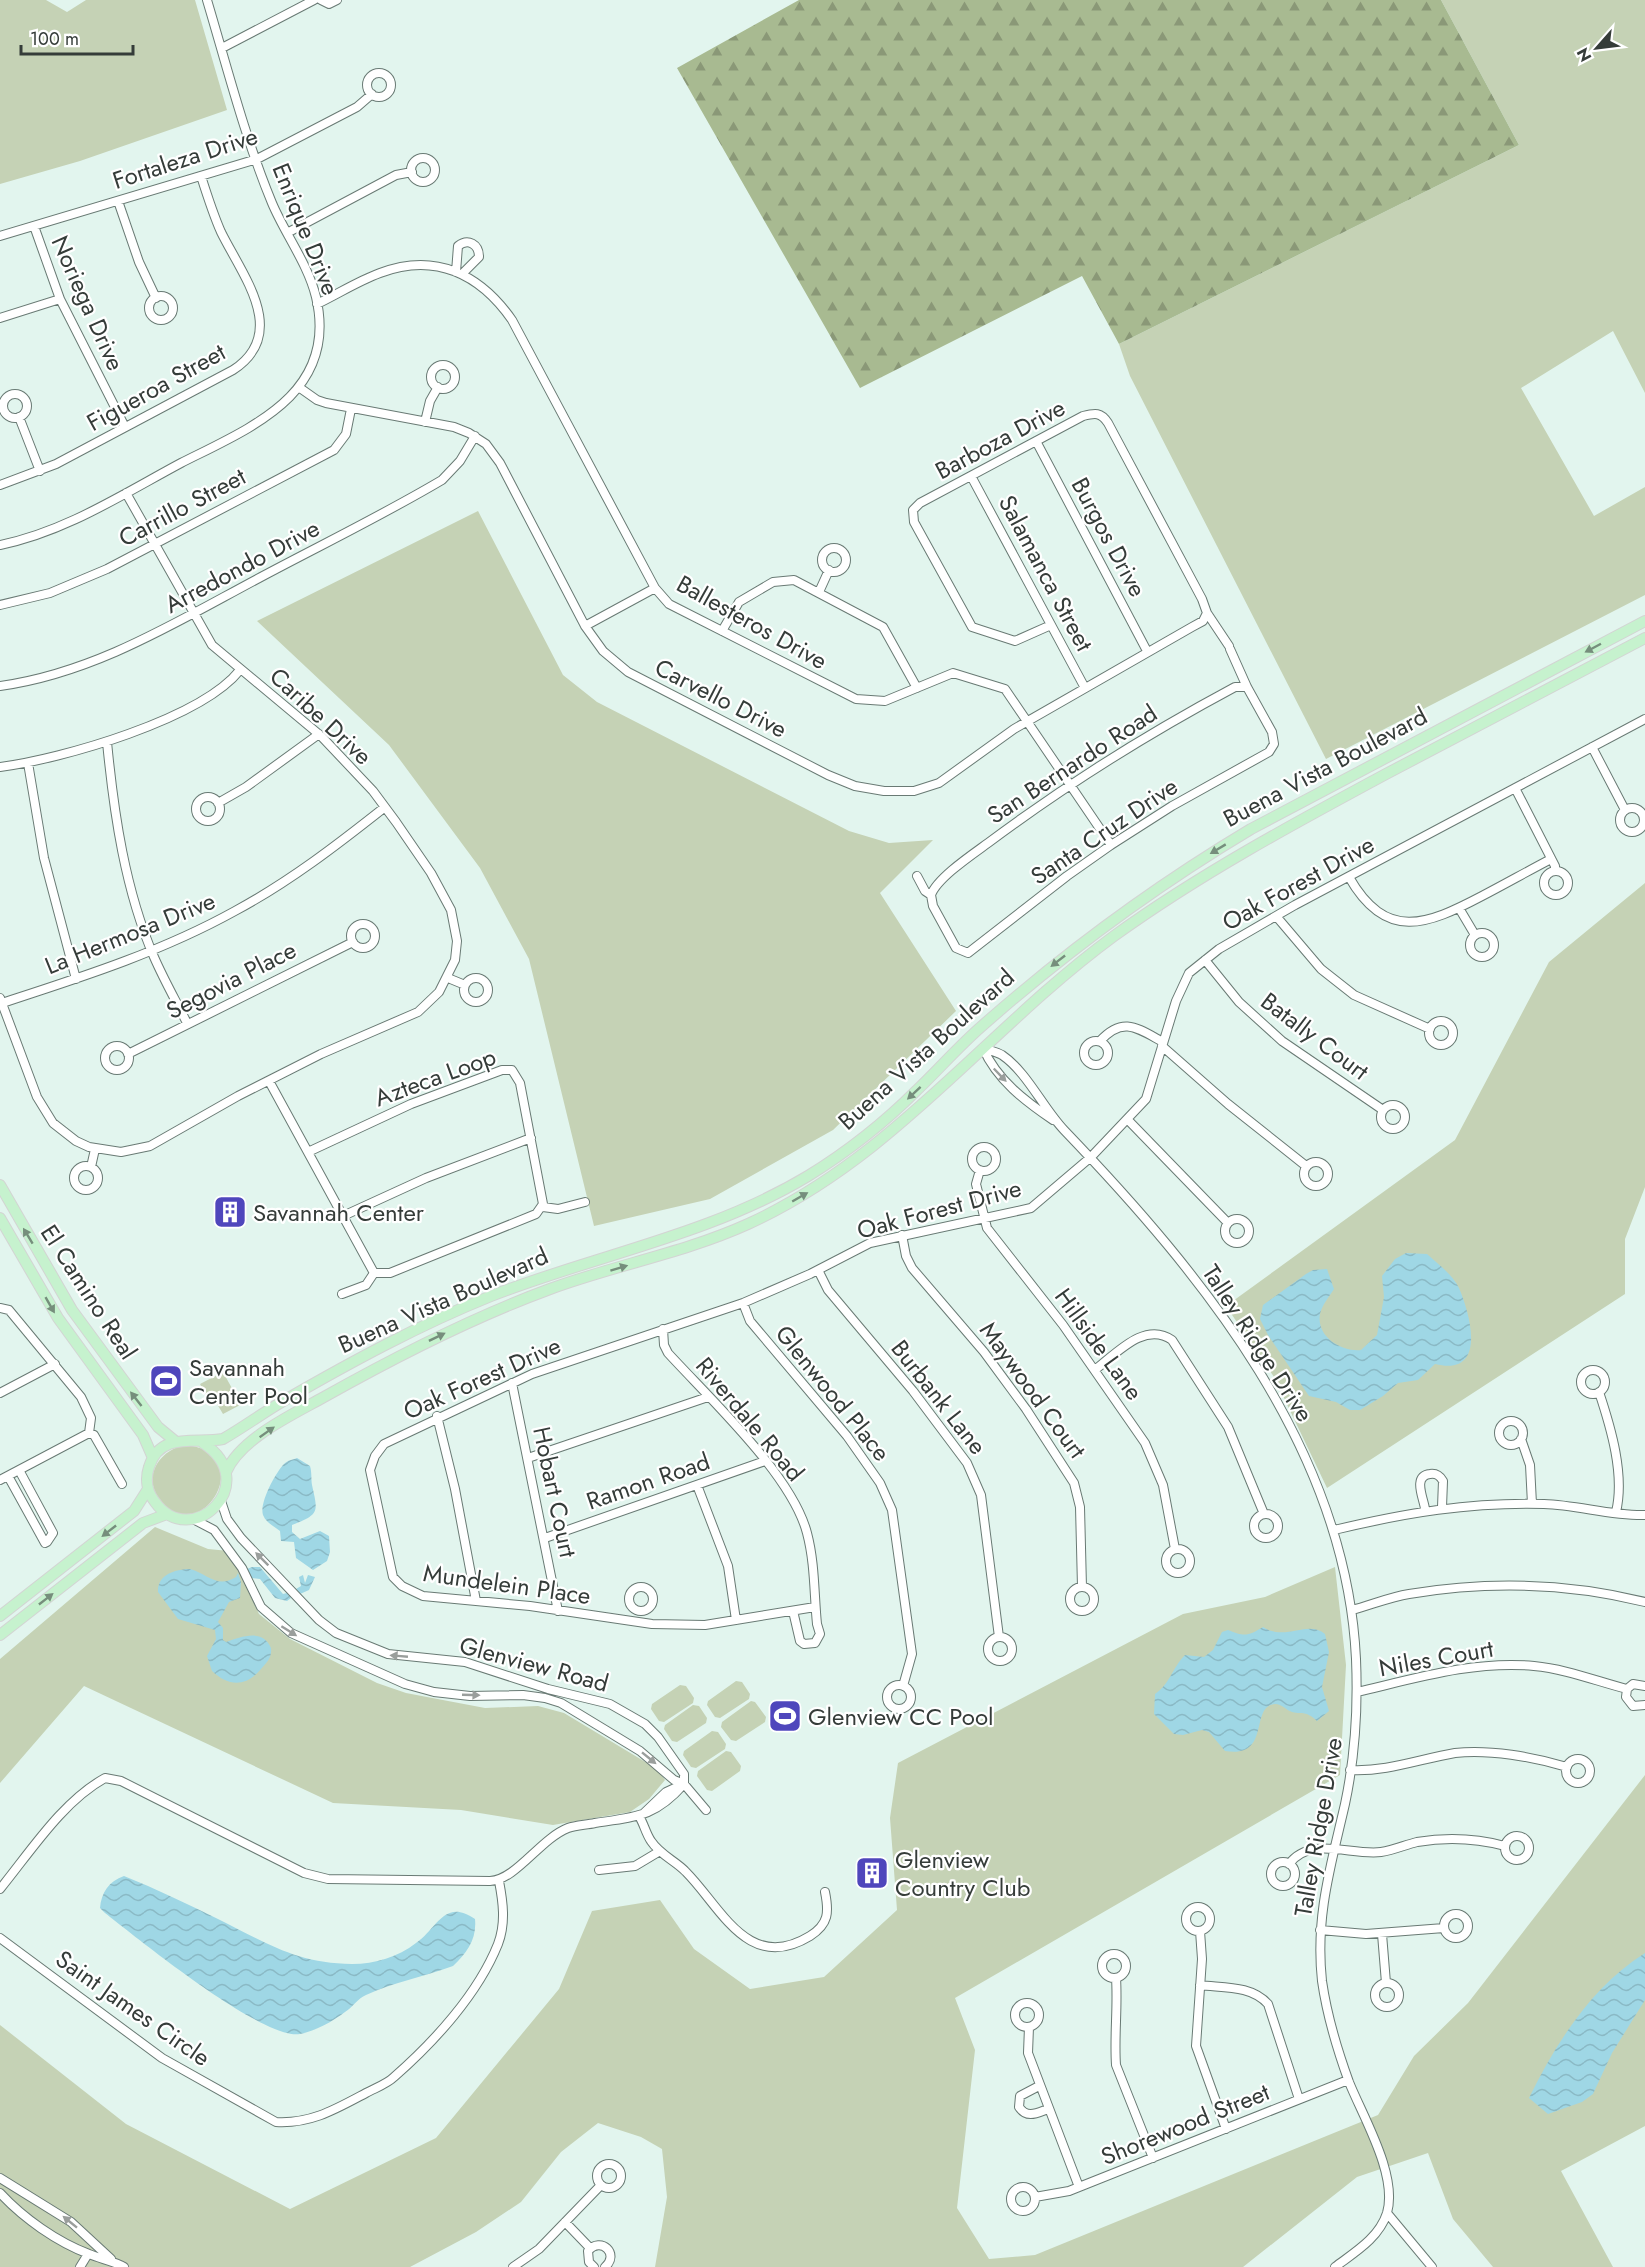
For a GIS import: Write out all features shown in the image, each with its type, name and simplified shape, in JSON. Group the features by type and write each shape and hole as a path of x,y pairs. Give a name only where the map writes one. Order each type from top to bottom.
{"main road":[{"name":"Buena Vista Boulevard","path":"203,1443 223,1438 281,1402 381,1347 487,1298 565,1268 725,1218 781,1191 810,1174 881,1123 971,1036 1057,962 1125,909 1251,830 1645,621"},
{"name":"Buena Vista Boulevard","path":"226,1472 238,1452 289,1416 398,1356 464,1324 552,1288 706,1241 785,1206 823,1184 875,1148 922,1107 982,1048 1071,967 1142,916 1215,869 1326,806 1645,638"},
{"path":"971,1036 982,1048"},
{"name":"El Camino Real","path":"0,1185 72,1310 158,1427 175,1441"},
{"name":"El Camino Real","path":"0,1218 58,1318 143,1435 153,1458"},
{"path":"96,1372 108,1362"},
{"path":"281,1402 289,1416"},
{"path":"184,1439 203,1443 218,1455 226,1472 227,1483 221,1500 214,1509 193,1519 179,1519 159,1508 148,1489 148,1468 159,1451 175,1441 184,1439"},
{"path":"0,1616 134,1511 148,1489"},
{"path":"0,1635 142,1523 167,1514"}],"street":[{"name":"Enrique Drive","path":"0,545 47,531 126,493 269,416 300,388 317,345 317,304 310,279 287,233 257,159 207,0"},
{"path":"222,48 314,0"},
{"path":"321,0 329,4 337,0"},
{"name":"Fortaleza Drive","path":"0,236 257,159 357,107 372,94"},
{"path":"287,233 396,175 412,172"},
{"name":"Figueroa Street","path":"0,485 40,471 233,370 246,360 257,343 261,324 259,308 217,222 201,176"},
{"path":"118,201 139,262 156,298"},
{"name":"Noriega Drive","path":"34,226 60,299 125,427"},
{"name":"Ballesteros Drive","path":"317,304 378,273 399,267 423,265 459,273 490,292 512,320 655,588 669,604 856,699 885,701 947,675 968,676 1005,689 1111,845"},
{"path":"0,318 60,299"},
{"path":"425,422 430,401 438,387"},
{"name":"Carvello Drive","path":"300,388 317,400 454,428 475,436 486,444 500,463 585,626 603,651 628,672 828,775 869,789 914,791 939,783 1004,735 1147,651 1203,621 1207,614"},
{"name":"Carrillo Street","path":"0,605 68,586 334,450 346,434 351,408"},
{"name":"Barboza Drive","path":"1051,625 1015,641 972,627 912,516 915,506 1083,416 1095,413 1104,416 1202,599 1207,614"},
{"path":"19,417 40,471"},
{"name":"Arredondo Drive","path":"0,686 57,673 102,658 192,614 442,480 460,461 475,436"},
{"name":"Burgos Drive","path":"1036,441 1147,651"},
{"name":"Salamanca Street","path":"972,476 1085,688"},
{"name":"Caribe Drive","path":"1,1000 29,1078 45,1112 64,1132 95,1149 121,1152 150,1146 330,1050 418,1012 429,1004 448,978 455,960 458,941 451,910 431,873 385,807 319,734 212,645 192,614 126,493"},
{"path":"819,592 829,570"},
{"path":"722,631 739,602 773,582 794,580 883,627 917,688"},
{"path":"585,626 655,588"},
{"path":"1207,614 1229,648 1247,687"},
{"path":"0,767 28,763 107,742 152,724 220,690 240,670"},
{"name":"San Bernardo Road","path":"931,895 938,885 975,853 1070,785 1179,717 1235,687 1247,687"},
{"name":"Santa Cruz Drive","path":"931,895 933,906 956,948 963,953 974,950 1043,894 1111,845 1272,749 1274,739 1272,732 1247,687"},
{"name":"Oak Forest Drive","path":"375,1455 384,1444 437,1416 512,1383 663,1329 743,1304 818,1270 870,1243 1031,1208 1091,1157 1146,1099 1176,1001 1189,973 1205,960 1276,916 1645,719"},
{"path":"218,803 246,787 319,734"},
{"path":"107,742 122,846 152,951 187,1023"},
{"path":"1592,747 1625,810"},
{"path":"28,763 44,858 76,979"},
{"path":"1515,788 1555,871"},
{"name":"La Hermosa Drive","path":"1,1000 76,979 152,951 234,912 276,887 339,844 385,807"},
{"path":"1349,877 1358,892 1373,908 1393,919 1419,923 1442,918 1551,859"},
{"path":"917,876 925,891 931,895"},
{"path":"1459,908 1475,935"},
{"path":"1276,916 1321,969 1354,995 1430,1029"},
{"name":"Segovia Place","path":"128,1054 353,942"},
{"name":"Batally Court","path":"1205,960 1239,1002 1281,1041 1383,1110"},
{"path":"448,978 465,985"},
{"path":"1100,1041 1108,1032 1127,1025 1136,1027 1162,1044 1228,1104 1306,1166"},
{"name":"Talley Ridge Drive","path":"982,1048 990,1065 1023,1100 1060,1126"},
{"name":"Talley Ridge Drive","path":"982,1048 1002,1055 1033,1088 1060,1126 1091,1157 1174,1251 1258,1371 1309,1463 1334,1530 1352,1610 1357,1692 1346,1801 1324,1892 1320,1930 1322,1981 1330,2026 1348,2080 1381,2159 1389,2185 1387,2213 1380,2228 1369,2241 1335,2267"},
{"name":"Azteca Loop","path":"308,1152 411,1104 508,1069 519,1077 543,1194 543,1207"},
{"path":"269,1081 374,1273"},
{"path":"1128,1120 1228,1223"},
{"path":"343,1216 426,1178 531,1138"},
{"path":"91,1167 95,1149"},
{"name":"Hillside Lane","path":"980,1170 976,1184 987,1228 1096,1369 1145,1443 1163,1485 1175,1549"},
{"path":"374,1273 390,1273 536,1214 543,1207 558,1209 585,1202"},
{"name":"Maywood Court","path":"902,1236 906,1256 912,1268 984,1352 1038,1426 1074,1483 1080,1507 1083,1587"},
{"name":"Burbank Lane","path":"818,1270 828,1290 913,1391 975,1476 981,1495 999,1637"},
{"path":"342,1294 366,1285 374,1273"},
{"name":"Glenwood Place","path":"743,1304 750,1321 847,1436 880,1483 888,1501 903,1579 912,1654 903,1686"},
{"path":"0,1308 9,1310 55,1364 91,1418 89,1433"},
{"name":"Riverdale Road","path":"663,1329 664,1345 668,1353 765,1461 795,1502 806,1531 812,1559 815,1607"},
{"path":"1096,1369 1140,1335 1164,1334 1172,1340 1228,1427 1264,1514"},
{"path":"0,1393 55,1364"},
{"name":"Hobart Court","path":"512,1383 558,1611"},
{"path":"1599,1392 1611,1425 1619,1501 1616,1512"},
{"path":"528,1458 708,1397"},
{"path":"437,1416 453,1479 476,1601"},
{"path":"19,1470 52,1533 45,1543 4,1478 19,1470 89,1433"},
{"path":"89,1433 94,1436 122,1484"},
{"path":"1521,1439 1530,1465 1532,1504"},
{"name":"Mundelein Place","path":"375,1455 370,1470 393,1577 402,1586 423,1596 558,1611 636,1623 681,1626 815,1607"},
{"name":"Ramon Road","path":"545,1538 765,1461"},
{"path":"1425,1509 1420,1484 1421,1479 1430,1474 1436,1474 1443,1481 1442,1507"},
{"path":"698,1485 728,1566 736,1620"},
{"name":"Glenview Road","path":"221,1500 233,1528 302,1603 336,1634 388,1654 465,1662 548,1689 610,1704 633,1715 658,1737 684,1774 684,1784"},
{"path":"1334,1530 1442,1507 1532,1504 1645,1515"},
{"name":"Glenview Road","path":"193,1519 214,1530 242,1568 261,1607 276,1623 309,1643 405,1684 434,1692 470,1696 523,1695 561,1703 640,1751 674,1780 684,1784 706,1810"},
{"path":"1352,1610 1408,1594 1513,1584 1608,1593 1645,1602"},
{"path":"794,1611 797,1637 800,1641 810,1645 818,1639 820,1634 815,1607"},
{"path":"636,1623 640,1611"},
{"name":"Niles Court","path":"1357,1692 1411,1679 1488,1666 1533,1666 1569,1672 1627,1689 1637,1683 1645,1686"},
{"name":"Niles Court","path":"1627,1689 1626,1697 1630,1704 1638,1707 1645,1705"},
{"path":"1350,1770 1374,1771 1458,1753 1523,1756 1567,1767"},
{"path":"0,1888 66,1809 92,1785 105,1778 121,1781 304,1873 328,1879 499,1881 526,1860 541,1843 569,1828 642,1815 660,1807 684,1784"},
{"path":"642,1815 666,1792 684,1784"},
{"path":"642,1815 651,1842 686,1871 728,1924 757,1944 783,1945 811,1935 822,1926 829,1910 825,1892"},
{"path":"1289,1864 1307,1851 1334,1848 1352,1853 1382,1852 1416,1843 1471,1838 1505,1846"},
{"path":"599,1870 635,1866 660,1851"},
{"name":"Saint James Circle","path":"0,1938 162,2058 276,2122 296,2123 316,2118 393,2079 446,2023 479,1980 499,1943 504,1916 499,1881"},
{"path":"1320,1930 1382,1934 1444,1928"},
{"path":"1200,1931 1200,1985 1196,2046 1226,2129"},
{"path":"1382,1934 1386,1983"},
{"path":"1116,1978 1118,2009 1116,2065 1153,2158"},
{"path":"1200,1985 1250,1991 1259,1994 1268,2004 1299,2099"},
{"path":"1029,2027 1028,2053 1079,2187"},
{"name":"Shorewood Street","path":"1035,2197 1079,2187 1348,2080"},
{"path":"1039,2086 1020,2097 1019,2107 1022,2111 1032,2115 1048,2109"},
{"path":"0,2178 71,2222 114,2261 124,2267"},
{"path":"513,2267 539,2249 601,2185"},
{"path":"0,2193 33,2221 88,2254 114,2261"},
{"path":"1387,2213 1432,2267"},
{"path":"565,2222 590,2248"},
{"path":"590,2248 597,2245 608,2248 611,2259 605,2267"},
{"path":"590,2248 587,2259 594,2267"},
{"path":"80,2267 88,2254"}],"green space":[{"path":"0,0 46,0 67,12 86,0 195,0 227,110 80,161 0,184"},
{"path":"799,0 1441,0 1519,145 1119,344 1082,276 860,388 677,68"},
{"path":"1441,0 1645,0 1645,393 1613,331 1521,388 1594,516 1645,487 1645,595 1326,759 1130,376 1119,344 1519,145"},
{"path":"478,511 563,675 597,702 849,831 889,843 933,840 880,893 956,1011 833,1130 710,1199 594,1226 529,959 480,868 389,745 257,621"},
{"path":"1645,883 1645,1187 1625,1239 1625,1294 1327,1488 1274,1377 1226,1306 1455,1140 1549,962"},
{"path":"223,1372 234,1392 211,1404 200,1384"},
{"path":"236,1393 242,1404 223,1414 217,1404"},
{"path":"184,1445 207,1451 219,1464 221,1479 216,1495 205,1507 191,1515 175,1513 160,1500 153,1483 153,1474 161,1459 175,1448"},
{"path":"155,1527 208,1549 229,1551 259,1614 290,1639 377,1683 406,1693 485,1708 538,1706 564,1713 657,1769 665,1780 649,1799 630,1812 553,1825 461,1810 333,1803 84,1686 0,1783 0,1659"},
{"path":"1335,1567 1346,1665 1340,1775 955,1998 975,2050 957,2208 989,2259 1035,2255 1378,2115 1414,2056 1468,2003 1645,1775 1645,2126 1561,2171 1613,2267 1493,2267 1453,2219 1428,2153 1357,2177 1243,2267 655,2267 667,2197 662,2149 641,2137 598,2123 561,2152 521,2202 476,2232 410,2267 0,2267 0,2025 126,2124 290,2209 436,2138 559,1989 592,1911 660,1900 694,1949 750,1989 824,1977 897,1910 890,1818 898,1763 1183,1614 1265,1597"},
{"path":"736,1681 742,1682 750,1694 749,1699 720,1718 715,1717 707,1705 708,1701"},
{"path":"680,1685 686,1686 694,1698 693,1703 664,1722 659,1721 651,1709 652,1704"},
{"path":"751,1701 755,1702 766,1717 765,1722 736,1741 731,1740 721,1727 722,1722"},
{"path":"693,1705 699,1706 707,1718 706,1723 677,1742 672,1741 664,1729 665,1725"},
{"path":"712,1731 718,1732 726,1744 725,1749 696,1768 691,1767 683,1755 684,1751"},
{"path":"726,1751 731,1752 741,1766 740,1771 712,1791 707,1790 697,1776 698,1771"}],"water":[{"path":"1406,1253 1427,1254 1456,1283 1468,1314 1471,1341 1469,1353 1462,1362 1451,1366 1435,1364 1418,1380 1398,1383 1383,1396 1360,1410 1350,1410 1336,1402 1309,1396 1268,1335 1260,1319 1263,1305 1313,1270 1327,1269 1334,1289 1320,1314 1322,1330 1339,1346 1361,1350 1377,1335 1384,1297 1382,1276 1395,1259"},
{"name":"Savannah Center Pool","path":"171,1366 181,1384 160,1396 150,1377"},
{"path":"297,1458 310,1466 316,1507 308,1518 292,1525 292,1532 300,1539 320,1531 329,1536 330,1552 327,1561 313,1570 296,1558 294,1542 281,1541 280,1531 264,1518 262,1510 269,1488 281,1468"},
{"path":"260,1567 283,1594 287,1593 291,1598 287,1601 275,1598 260,1579 251,1578 247,1569"},
{"path":"190,1569 223,1582 236,1577 238,1573 241,1582 240,1598 229,1602 218,1622 223,1628 223,1640 226,1642 245,1636 257,1636 263,1638 271,1648 271,1655 267,1662 249,1679 237,1683 231,1682 212,1671 207,1656 216,1639 215,1630 178,1619 158,1592 160,1581 168,1574"},
{"path":"303,1575 305,1583 308,1575 315,1577 309,1590 300,1594 296,1589 301,1586 299,1577"},
{"path":"1263,1627 1280,1632 1311,1629 1325,1634 1329,1652 1322,1687 1329,1711 1317,1721 1307,1714 1292,1712 1275,1704 1267,1707 1263,1713 1255,1740 1249,1747 1240,1751 1225,1751 1209,1732 1202,1730 1183,1735 1174,1734 1154,1714 1155,1694 1164,1686 1185,1655 1204,1657 1213,1650 1222,1632 1228,1630 1246,1634"},
{"name":"Glenview CC Pool","path":"782,1701 785,1714 791,1723 788,1732 783,1730 780,1724 783,1715 780,1702"},
{"path":"124,1876 184,1902 283,1951 315,1960 352,1964 386,1959 409,1948 424,1937 442,1918 449,1913 456,1912 464,1913 475,1919 473,1939 467,1951 453,1966 366,1995 335,2019 312,2031 300,2034 283,2032 259,2022 201,1986 105,1913 100,1908 104,1893 110,1884"},
{"path":"1645,1953 1645,2000 1612,2053 1593,2094 1582,2102 1548,2114 1529,2098 1551,2057 1577,2017 1592,1999 1626,1966"}],"place":[{"name":"Savannah Center","path":"230,1212"},
{"name":"Savannah Center Pool","path":"166,1381"},
{"name":"Glenview CC Pool","path":"785,1716"},
{"name":"Glenview Country Club","path":"872,1873"}]}
